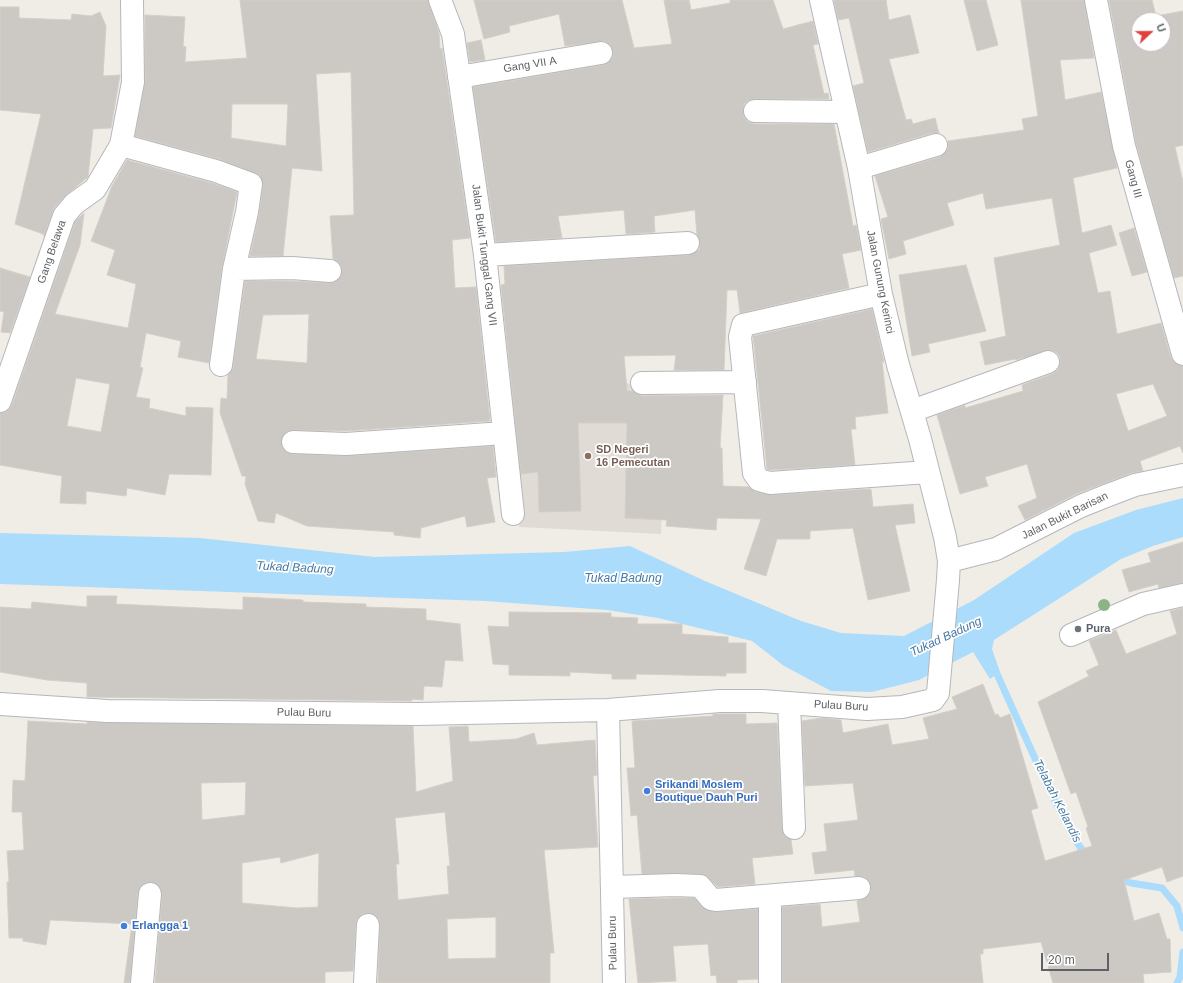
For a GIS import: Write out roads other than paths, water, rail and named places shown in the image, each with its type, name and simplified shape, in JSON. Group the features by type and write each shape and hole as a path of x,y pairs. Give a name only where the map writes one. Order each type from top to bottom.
{"street":[{"name":"Gang Belawa","path":"0,401 64,216 74,204 95,189 121,145 134,82 132,0"},
{"name":"Jalan Bukit Tunggal Gang VII","path":"440,0 453,34 485,255 513,514"},
{"name":"Jalan Gunung Kerinci","path":"821,0 859,168 881,294 898,365 912,411 945,537 948,571"},
{"name":"Gang III","path":"1096,0 1111,87 1124,146 1174,293 1183,354"},
{"name":"Gang VII A","path":"459,77 601,53"},
{"path":"755,111 846,112"},
{"path":"121,145 216,171 251,184 247,212 234,269 221,365"},
{"path":"859,168 936,145"},
{"path":"485,255 688,243"},
{"path":"234,269 292,268 330,271"},
{"path":"881,294 743,325 740,337 754,473 763,482 770,483 928,472"},
{"path":"912,411 1048,362"},
{"path":"642,383 745,382"},
{"path":"293,442 346,444 504,433"},
{"name":"Jalan Bukit Barisan","path":"948,571 996,549 1075,509 1106,496 1135,485 1183,475"},
{"name":"Pulau Buru","path":"0,704 107,711 417,714 608,710 720,700 789,703 867,709 902,707 933,700 938,693 948,571"},
{"path":"1071,635 1143,604 1183,595"},
{"path":"789,703 794,828"},
{"name":"Pulau Buru","path":"608,710 614,983"},
{"path":"612,887 676,885 700,886 711,899 716,900 859,888"},
{"path":"142,983 150,894"},
{"path":"770,896 770,983"},
{"path":"365,983 368,925"}],"water":[{"name":"Tukad Badung","path":"1183,498 1183,537 1153,546 1121,559 994,640 992,649 1000,672 990,679 973,652 919,680 872,692 831,691 784,666 752,641 658,618 607,610 485,601 0,584 0,533 200,538 375,557 564,552 630,546 705,581 801,621 841,633 904,636 974,600 1074,533 1136,510"}],"waterway":[{"name":"Telabah Kelandis","path":"993,665 1046,783 1074,838 1087,857"},
{"name":"Telabah Kelandis","path":"1116,878 1131,883 1162,888 1177,906 1183,928"},
{"name":"Telabah Kelandis","path":"1177,983 1180,977 1183,952"}],"place":[{"name":"SD Negeri 16 Pemecutan","path":"588,456"},
{"name":"Pura","path":"1078,629"},
{"name":"Srikandi Moslem Boutique Dauh Puri","path":"647,791"},
{"name":"Erlangga 1","path":"124,926"}]}
